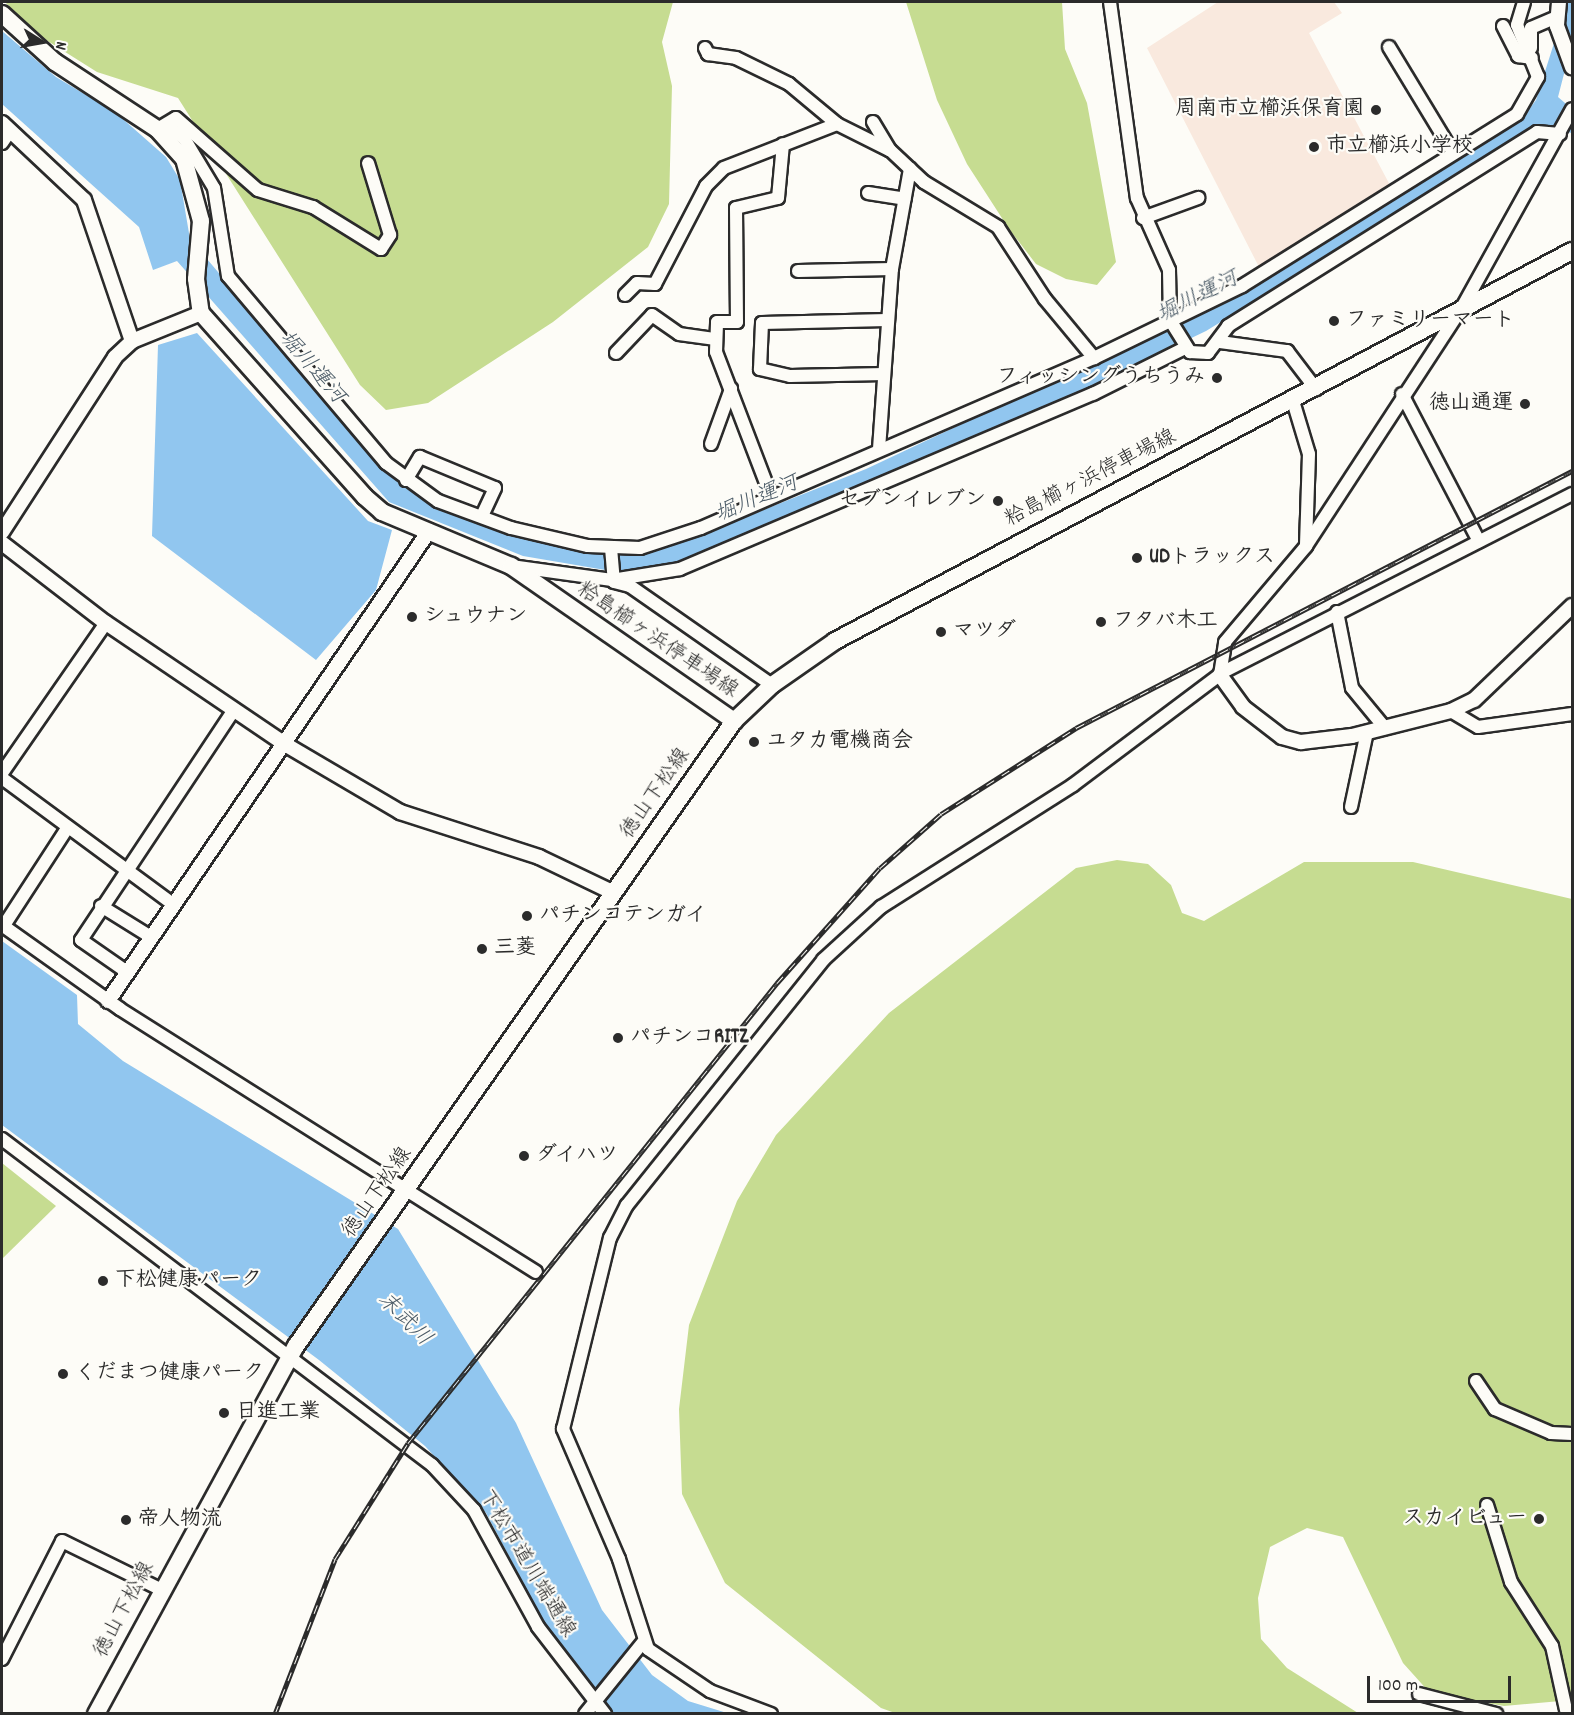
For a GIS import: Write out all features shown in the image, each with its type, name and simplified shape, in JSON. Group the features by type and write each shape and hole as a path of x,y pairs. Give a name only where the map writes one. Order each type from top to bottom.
{"main road":[{"path":"2,14 55,62 162,127 184,159 193,180 200,210 199,307"},
{"name":"粭島櫛ヶ浜停車場線","path":"199,307 365,496 382,512 511,566 734,721 772,685 895,607 1316,389 1463,306 1572,251"},
{"name":"徳山下松線","path":"96,1713 294,1350 734,721"}],"street":[{"path":"1110,2 1143,218 1169,270 1171,322 1182,347"},
{"path":"162,127 184,138 214,188 228,276 406,480 438,501 550,538 611,550 656,544 771,496 1094,358 1242,286 1452,151 1522,109 1538,77 1517,25 1524,2"},
{"path":"1559,2 1557,22 1571,66"},
{"path":"1532,58 1531,28 1557,22"},
{"path":"1503,26 1518,56 1532,58"},
{"path":"1389,47 1452,151"},
{"path":"705,48 708,54 736,58 789,84 837,124 890,150"},
{"path":"1572,109 1463,306 1402,394 1306,546 1225,642 1220,675 1242,707 1282,737 1319,741 1367,732 1451,711 1492,687 1572,606"},
{"path":"162,127 176,118 258,190 313,207 381,249 390,235 368,163"},
{"path":"873,122 890,150 910,169 998,227 1045,299 1094,358"},
{"path":"625,295 637,283 655,284 706,186 724,168 837,124"},
{"path":"612,578 706,560 1093,394 1182,347 1208,353 1220,342 1228,326 1470,173 1537,132 1560,134"},
{"path":"4,135 84,200 132,341"},
{"path":"771,496 716,352 716,339 717,322 737,322 736,208 778,198 783,144"},
{"path":"879,449 892,269 910,169"},
{"path":"868,193 905,199"},
{"path":"1143,218 1198,198"},
{"path":"798,271 892,269"},
{"path":"2,532 132,341 199,307"},
{"path":"616,353 652,315 679,334 716,339"},
{"path":"884,374 790,376 760,369 762,323 887,320"},
{"path":"1220,342 1287,351 1316,389"},
{"path":"711,444 731,389"},
{"path":"1402,394 1479,541"},
{"path":"1293,401 1309,454 1306,546"},
{"path":"406,480 420,458 495,488 482,516"},
{"path":"771,1713 701,1686 644,1642 619,1559 563,1429 566,1401 616,1222 843,936 1074,785 1220,675 1337,612 1572,494"},
{"path":"108,1001 429,531"},
{"path":"2,543 106,623 234,710 283,743 400,812 539,857 614,893"},
{"path":"611,550 612,578"},
{"path":"511,566 612,578 630,586 772,685"},
{"path":"1337,612 1352,688 1386,728"},
{"path":"2,772 106,623"},
{"path":"127,972 81,940 101,906 234,710"},
{"path":"1451,711 1478,728 1572,714"},
{"path":"1351,807 1367,732"},
{"path":"2,778 173,904"},
{"path":"68,827 2,926 108,1001 405,1194 536,1272"},
{"path":"101,906 151,937"},
{"name":"下松市道川端通線","path":"2,1139 294,1350 408,1443 474,1510 538,1627 591,1700 606,1713"},
{"path":"1476,1380 1495,1409 1551,1433 1572,1434"},
{"path":"1487,1504 1511,1582 1552,1646 1567,1713"},
{"path":"2,1659 62,1542 162,1590"},
{"path":"585,1713 591,1700 644,1642"},
{"path":"1419,1694 1496,1713"}],"shaded area":[{"path":"1218,2 1334,2 1342,13 1309,33 1391,187 1259,267 1147,48"}],"green space":[{"path":"5,2 673,2 662,42 672,86 669,204 648,247 553,322 428,403 386,410 360,385 178,98 97,72 35,33"},
{"path":"906,2 1062,2 1065,49 1087,103 1116,262 1097,285 1066,279 1036,264 1009,229 967,164 937,100"},
{"path":"1117,860 1148,864 1171,885 1182,913 1204,921 1304,862 1413,862 1572,899 1572,1700 1504,1706 1430,1693 1403,1663 1343,1537 1307,1528 1270,1547 1258,1598 1261,1639 1287,1668 1358,1713 895,1713 881,1708 725,1583 682,1494 679,1409 689,1325 737,1201 776,1135 889,1013 1076,868"},
{"path":"2,1163 56,1206 2,1259"}],"water":[{"path":"1567,2 1572,2 1572,43 1558,97 1572,109 1572,133 1539,127 1206,331 1027,417 695,559 617,572 523,556 389,502 177,261 153,270 139,227 2,104 2,31 56,77 116,113 166,157 180,180 190,239 385,469 435,504 518,535 619,555 678,544 866,469 1227,299 1521,120 1536,100"},
{"path":"197,333 368,521 392,530 376,590 316,660 152,536 158,345"},
{"name":"末武川","path":"2,941 77,995 78,1024 123,1061 398,1229 516,1423 602,1610 652,1675 688,1701 727,1713 613,1713 589,1692 549,1632 486,1513 425,1446 319,1360 2,1125"}],"railway":[{"path":"275,1714 335,1559 408,1443 777,983 880,868 941,814 1076,728 1572,471"}],"place":[{"name":"周南市立櫛浜保育園","path":"1376,110"},
{"name":"市立櫛浜小学校","path":"1314,147"},
{"name":"ファミリーマート","path":"1334,321"},
{"name":"フィッシングうちうみ","path":"1217,378"},
{"name":"徳山通運","path":"1525,404"},
{"name":"セブンイレブン","path":"998,501"},
{"name":"UDトラックス","path":"1137,558"},
{"name":"シュウナン","path":"412,617"},
{"name":"フタバ木工","path":"1101,622"},
{"name":"マツダ","path":"941,632"},
{"name":"ユタカ電機商会","path":"754,742"},
{"name":"パチンコテンガイ","path":"527,916"},
{"name":"三菱","path":"482,949"},
{"name":"パチンコRITZ","path":"618,1038"},
{"name":"ダイハツ","path":"524,1156"},
{"name":"下松健康パーク","path":"103,1281"},
{"name":"くだまつ健康パーク","path":"63,1374"},
{"name":"日進工業","path":"224,1413"},
{"name":"スカイビュー","path":"1539,1519"},
{"name":"帝人物流","path":"126,1520"}],"water label":[{"name":"堀川運河","path":"1198,298"},
{"name":"堀川運河","path":"311,368"},
{"name":"堀川運河","path":"757,500"}]}
